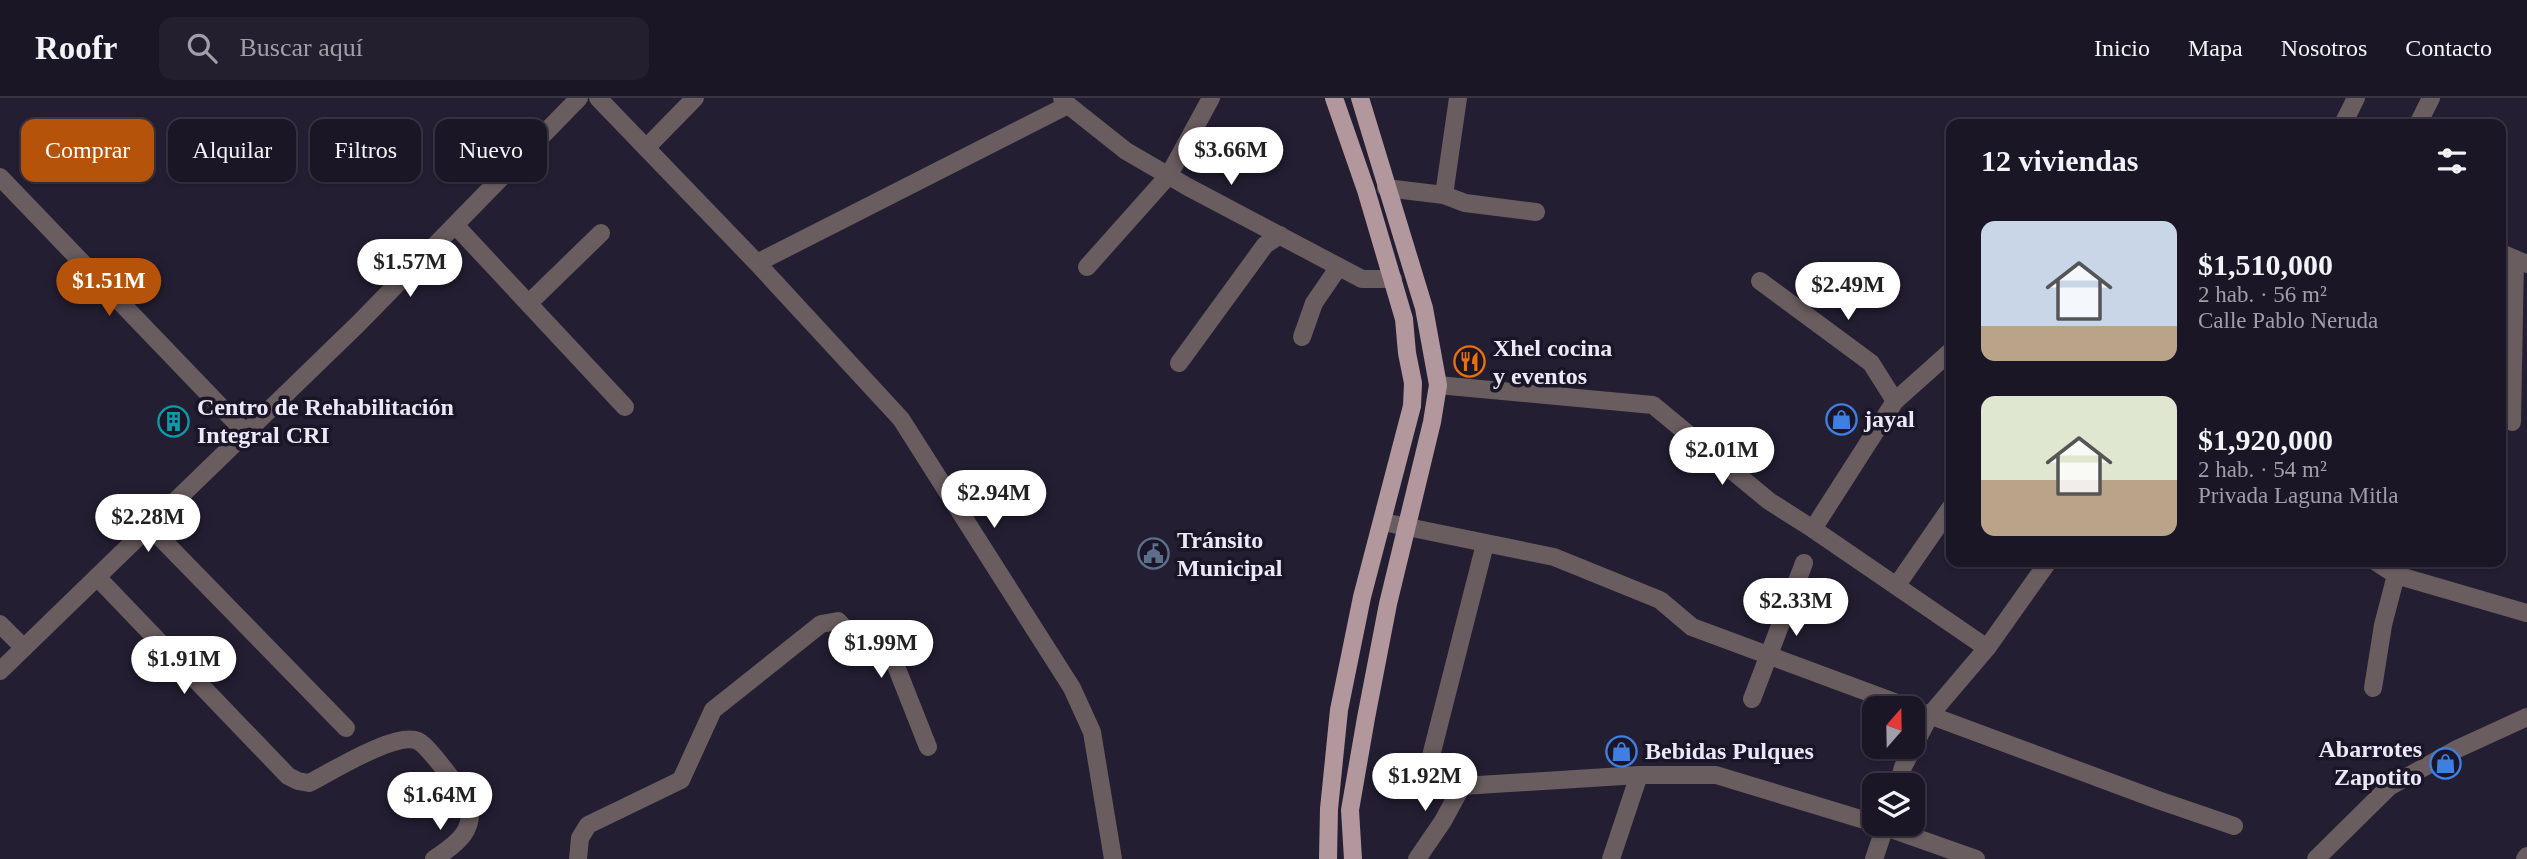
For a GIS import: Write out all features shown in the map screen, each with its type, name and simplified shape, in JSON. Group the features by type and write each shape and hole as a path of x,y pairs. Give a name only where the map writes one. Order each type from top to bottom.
{"main road":[{"path":"1328,859 1329,809 1339,710 1362,597 1412,406 1413,383 1404,319 1393,279 1334,98"},
{"path":"1353,859 1350,810 1388,604 1432,422 1437,385 1423,309 1360,98"}],"street":[{"path":"0,671 456,226 579,98"},
{"path":"598,98 757,263 901,419 1072,688 1092,732 1113,859"},
{"path":"646,148 695,98"},
{"path":"1087,267 1169,175 1211,98"},
{"path":"1444,195 1458,98"},
{"path":"2346,119 2356,98"},
{"path":"2420,119 2431,98"},
{"path":"757,263 1065,102 1126,151 1338,268 1362,279 1393,279"},
{"path":"0,177 245,432"},
{"path":"1386,188 1444,195 1465,203 1536,212"},
{"path":"456,226 625,407"},
{"path":"529,303 601,233"},
{"path":"1179,363 1265,245 1280,235"},
{"path":"2512,422 2514,259"},
{"path":"1302,337 1314,303 1338,268"},
{"path":"1760,281 1871,363 1895,401"},
{"path":"1813,529 1895,401 1946,355"},
{"path":"1437,385 1653,405 1769,501 1987,648"},
{"path":"1896,585 1946,514"},
{"path":"1383,522 1555,557 1660,600 1692,627 2234,826"},
{"path":"149,526 346,728"},
{"path":"1485,544 1431,756 1438,774 1462,786 1639,775 1716,775 1862,819"},
{"path":"1752,698 1804,563"},
{"path":"1901,773 1930,715 1987,648 2044,567"},
{"path":"2384,567 2396,575 2527,613"},
{"path":"2373,688 2383,625 2396,575"},
{"path":"97,577 288,776 309,783 383,746 408,738 421,742 467,798 471,809 464,835 457,844 434,859"},
{"path":"578,859 580,838 588,825 681,779 713,710 821,624 838,621 846,630 845,642 856,650 878,642 894,661 928,747"},
{"path":"0,624 24,648"},
{"path":"2316,859 2389,787 2455,750 2527,717"},
{"path":"1611,859 1639,775"},
{"path":"1417,859 1443,821 1462,786"},
{"path":"1874,859 1879,836"},
{"path":"1912,836 1976,859"}],"place":[{"name":"Xhel cocina y eventos","path":"1470,362"},
{"name":"jayal","path":"1841,419"},
{"name":"Centro de Rehabilitación Integral CRI","path":"174,421"},
{"name":"Tránsito Municipal","path":"1154,554"},
{"name":"Bebidas Pulques","path":"1622,751"},
{"name":"Abarrotes Zapotito","path":"2445,763"}]}
